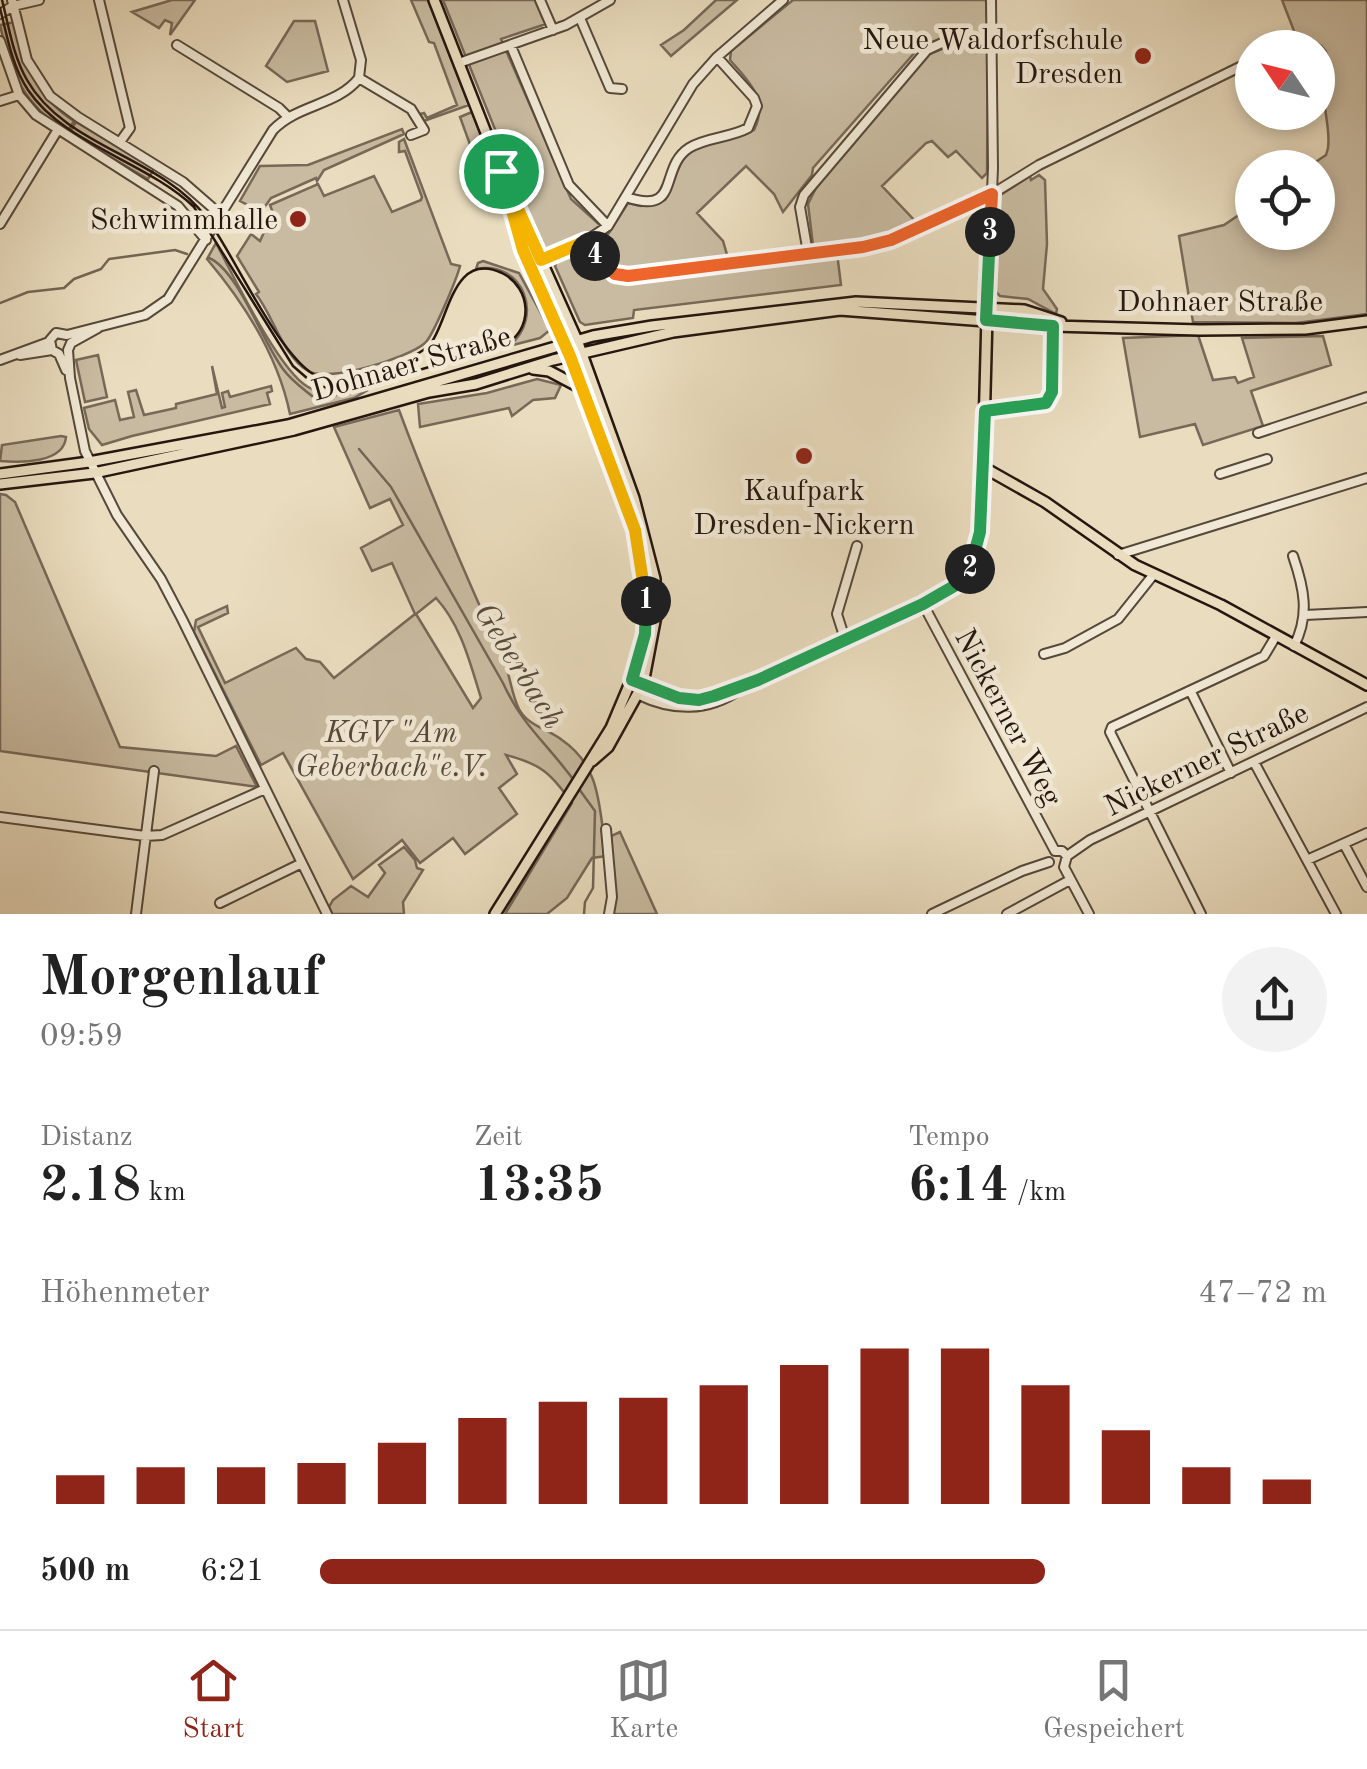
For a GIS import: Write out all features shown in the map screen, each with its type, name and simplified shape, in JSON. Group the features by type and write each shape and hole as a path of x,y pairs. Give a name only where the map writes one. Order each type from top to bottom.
{"main road":[{"path":"434,0 501,171 582,353 638,510 655,579 656,616 636,688 608,747 590,764 496,914"},
{"path":"501,171 523,250 565,343 635,530 646,586 645,634 636,688"},
{"name":"Dohnaer Straße","path":"0,474 89,462 288,424 565,343 652,326 842,303 1036,312 1073,326"},
{"path":"987,308 983,468 1044,502 1118,555 1206,597 1367,684"},
{"name":"Dohnaer Straße","path":"0,484 94,473 294,430 673,332 840,310 1053,326 1262,330 1367,321"},
{"path":"525,368 548,371 583,389"}],"street":[{"path":"0,14 12,3 39,0"},
{"path":"99,0 130,128 120,142"},
{"path":"0,360 61,346 98,328 144,314 168,299 267,138 288,116 346,92 359,78 361,60 343,0"},
{"path":"540,0 553,30"},
{"path":"459,63 553,30 610,0"},
{"path":"541,260 586,241 608,226 674,113 717,57 783,0"},
{"path":"987,308 992,194 991,0"},
{"path":"12,3 27,60 50,96 183,182 222,216"},
{"path":"580,18 610,88 622,89"},
{"path":"808,253 800,207 804,195 881,100 934,45 993,38"},
{"path":"0,41 19,94 31,110 57,131 178,206 206,240"},
{"path":"176,45 288,116"},
{"path":"511,46 568,184 608,226"},
{"path":"626,196 646,202 657,200 665,194 677,159 686,149 748,128 754,119 754,98 717,57"},
{"path":"586,241 604,267 628,276 863,247 891,240 992,194 1039,165 1235,69"},
{"path":"359,78 414,112 424,130 411,135"},
{"path":"0,101 19,94"},
{"path":"0,224 57,131"},
{"path":"985,411 1049,400 1053,326"},
{"path":"61,346 94,473 161,580 327,914"},
{"path":"1258,432 1367,397"},
{"path":"1220,474 1267,460"},
{"path":"636,688 677,706 700,708 956,585 975,559 983,468"},
{"path":"1118,555 1367,478"},
{"path":"845,639 838,614 857,546"},
{"path":"1293,556 1303,586 1305,614 1304,628 1294,646"},
{"path":"1044,654 1066,648 1118,619 1154,574"},
{"name":"Nickerner Weg","path":"923,604 1054,851 1050,862"},
{"path":"1305,614 1367,612"},
{"path":"1202,914 1110,732 1112,727 1264,656 1276,636"},
{"path":"1190,692 1231,773"},
{"name":"Nickerner Straße","path":"1068,856 1090,840 1367,707"},
{"path":"1254,762 1336,914"},
{"path":"136,914 154,771"},
{"path":"0,817 146,836 174,832 266,790"},
{"path":"606,829 612,897 609,914"},
{"path":"1307,860 1367,833"},
{"path":"1344,844 1367,887"},
{"name":"Nickerner Weg","path":"1054,851 1068,856"},
{"path":"1068,856 1064,868 1089,914"},
{"path":"932,914 1022,871 1050,862 1057,869 1064,868"},
{"path":"220,903 302,863"},
{"path":"1007,914 1070,880"},
{"path":"1023,904 1029,914"}],"green space":[{"path":"172,0 195,0 170,35 172,23 165,20 159,28 132,12"},
{"path":"411,0 428,0 469,105 424,121 420,114 427,118 457,105 434,43 429,42"},
{"path":"443,0 535,0 546,24 501,39 571,199 601,226 548,250 542,246"},
{"path":"716,0 737,0 671,56 661,45"},
{"path":"793,0 986,0 988,31 984,35 929,42 917,50 813,168 812,175 783,212 774,194 746,166 697,213 723,241 728,258 629,271 608,264 595,246 609,233 628,203 641,206 665,200 682,161 693,150 754,130 758,100 730,60 731,51"},
{"path":"1282,0 1367,0 1367,314 1296,323 1193,322 1179,236 1224,225 1235,218 1235,250 1335,250 1335,150 1327,150 1328,130 1335,130 1335,30 1294,30"},
{"path":"294,21 315,21 328,71 287,82 266,66"},
{"path":"15,22 23,52 41,90 74,121 67,132 29,98 14,73 0,25"},
{"path":"983,44 988,49 987,173 982,178 956,151 948,157 932,141 926,143 882,186 916,222 866,241 813,245 808,204 820,180 927,55 949,46"},
{"path":"472,112 495,171 480,172 460,117"},
{"path":"76,122 154,169 148,179 69,133"},
{"path":"402,129 404,134 324,170 317,181 316,178 271,198 261,212 240,201 260,166 308,165"},
{"path":"404,139 451,264 460,266 450,294 429,338 416,349 349,371 308,371 285,346 237,256 251,234 260,241 273,213 270,205 318,184 324,196 374,176 392,212 421,200 405,151 399,152 399,142"},
{"path":"1039,175 1045,180 1047,244 1043,289 1057,309 1056,314 1028,299 1000,296 994,290 999,196 1030,176 1031,180"},
{"path":"216,243 258,321 296,378 315,391 330,395 368,390 354,398 290,414 277,372 258,332 207,259"},
{"path":"582,249 607,274 631,279 837,253 841,285 634,310 633,318 585,325 580,322 555,266 559,258"},
{"path":"483,261 519,273 550,330 540,338 509,346 526,320 524,293 506,273 476,269"},
{"path":"1198,335 1213,380 1235,377 1238,383 1254,377 1242,338 1323,336 1331,365 1251,391 1263,426 1203,445 1195,424 1140,437 1123,338"},
{"path":"98,355 107,397 85,402 76,360"},
{"path":"212,366 222,408 222,393 228,391 230,397 271,386 272,391 267,393 270,404 102,445 89,429 84,408 115,400 120,420 134,417 128,392 136,390 144,415 217,394"},
{"path":"537,379 561,385 555,398 533,400 512,416 509,408 420,427 418,404 487,393"},
{"name":"KGV \"Am Geberbach\"e.V.","path":"399,410 503,658 519,709 576,752 592,778 607,856 592,858 567,898 547,914 505,914 572,803 544,771 506,755 517,774 499,788 517,814 465,854 453,838 420,863 402,840 353,879 283,753 261,765 194,632 196,620 227,606 228,613 198,627 225,683 296,648 306,659 320,662 334,678 415,614 392,563 372,571 361,548 403,525 390,499 370,508 334,427","holes":["436,598 464,645 481,698 473,708 416,614"]},
{"path":"66,437 63,446 50,457 0,461 2,445"},
{"path":"0,494 15,502 120,747 216,756 236,746 257,787 0,751"},
{"path":"620,832 657,914 612,914 609,837"},
{"path":"404,847 417,868 423,870 403,902 404,914 332,914 329,907 333,900 351,886 368,897 385,873 379,865"}],"waterway":[{"name":"Geberbach","path":"0,303 28,292 64,288 74,279 101,269 109,259 175,250 187,254"},
{"name":"Geberbach","path":"209,258 230,276 283,369 318,401"},
{"name":"Geberbach","path":"359,449 391,487 519,712 575,782"},
{"name":"Geberbach","path":"579,789 595,811 593,888 584,914"}],"tram line":[{"path":"0,8 14,61 28,90 63,125 153,177 194,207 293,366 308,379 323,387 351,390 504,345 521,330 526,309 519,288 502,273 486,268 463,279 431,343 412,357 349,377 325,379 310,372 277,334 217,233 187,196 88,137 44,103 18,61 2,0"}],"place":[{"name":"Neue Waldorfschule Dresden","path":"1143,56"},
{"name":"Schwimmhalle","path":"298,219"},
{"name":"Kaufpark Dresden-Nickern","path":"804,456"}],"route":[{"path":"501,171 541,260 586,241 604,267 628,276 863,247 891,240 992,194 986,320 1053,326 1052,392 1046,403 985,411 979,545 964,578 948,592 923,604 758,680 714,696 687,700 632,680 645,634 647,608 635,530 552,310 523,250 501,171"}]}
